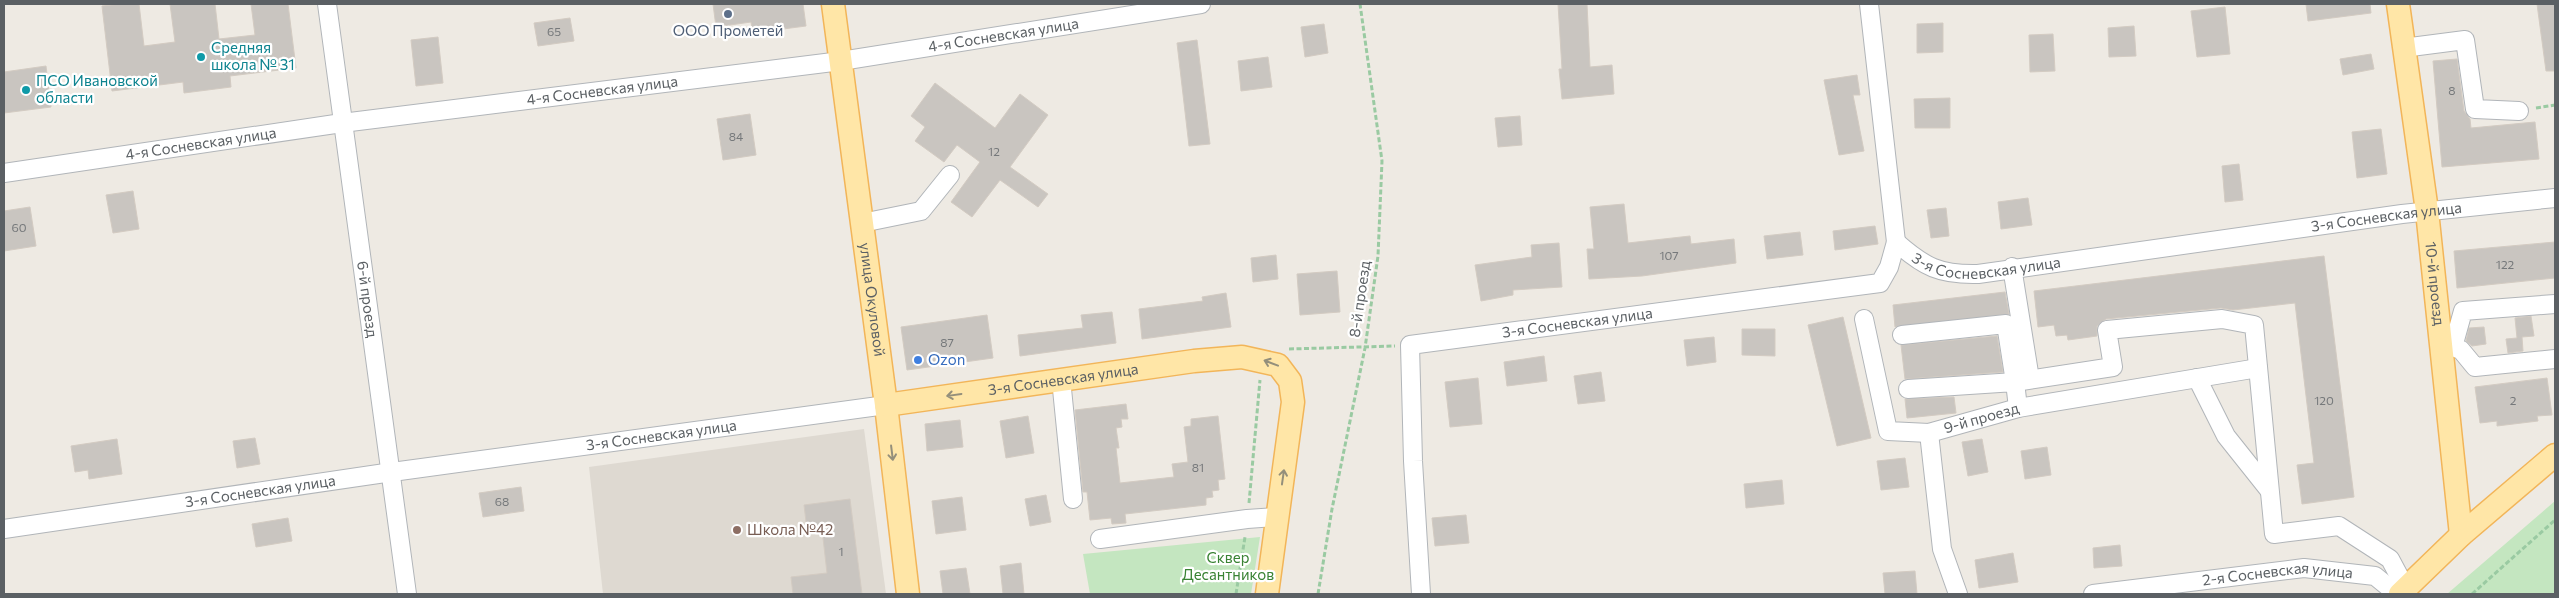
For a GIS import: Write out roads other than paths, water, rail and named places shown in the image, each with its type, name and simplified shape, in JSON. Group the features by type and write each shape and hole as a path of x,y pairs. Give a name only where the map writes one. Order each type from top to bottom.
{"main road":[{"name":"улица Окуловой","path":"833,4 886,404 908,594"},
{"name":"10-й проезд","path":"2398,4 2447,344 2460,535"},
{"name":"3-я Сосневская улица","path":"886,404 1194,361 1242,357 1262,360 1278,365 1290,381 1293,402 1277,517"},
{"path":"2401,592 2460,535 2555,455"},
{"path":"1267,594 1277,517"}],"street":[{"name":"6-й проезд","path":"327,4 342,124 392,472 407,594"},
{"name":"4-я Сосневская улица","path":"4,173 342,124 841,61 1201,4"},
{"path":"1869,4 1896,242"},
{"path":"2403,48 2465,40 2475,109 2519,111"},
{"path":"862,223 921,211 950,174"},
{"name":"3-я Сосневская улица","path":"1421,594 1413,461 1410,346 1880,283 1889,267 1896,242 1917,261 1952,275 1978,274 2427,211 2555,198"},
{"path":"2012,268 2022,380 2018,408"},
{"path":"2555,304 2464,311 2447,344 2461,350 2475,366 2555,359"},
{"path":"1864,319 1888,431 1929,433"},
{"path":"1908,389 2022,380 2113,367 2107,330 2222,319 2254,325 2274,534 2339,526 2390,559 2401,592"},
{"path":"1902,335 2006,324 2022,380"},
{"name":"9-й проезд","path":"1958,594 1942,549 1929,433 2018,408 2258,368"},
{"path":"2197,378 2226,436 2270,490"},
{"path":"1061,379 1073,498"},
{"name":"3-я Сосневская улица","path":"4,529 392,472 886,404"},
{"path":"1100,539 1247,518 1277,517"},
{"name":"2-я Сосневская улица","path":"2093,594 2304,568 2375,576 2401,592"}],"place":[{"name":"ООО Прометей","path":"728,14"},
{"name":"Средняя школа № 31","path":"201,57"},
{"name":"ПСО Ивановской области","path":"26,90"},
{"name":"Ozon","path":"918,360"},
{"name":"Школа №42","path":"737,530"}],"park label":[{"name":"Сквер Десантников","path":"1228,566"}]}
